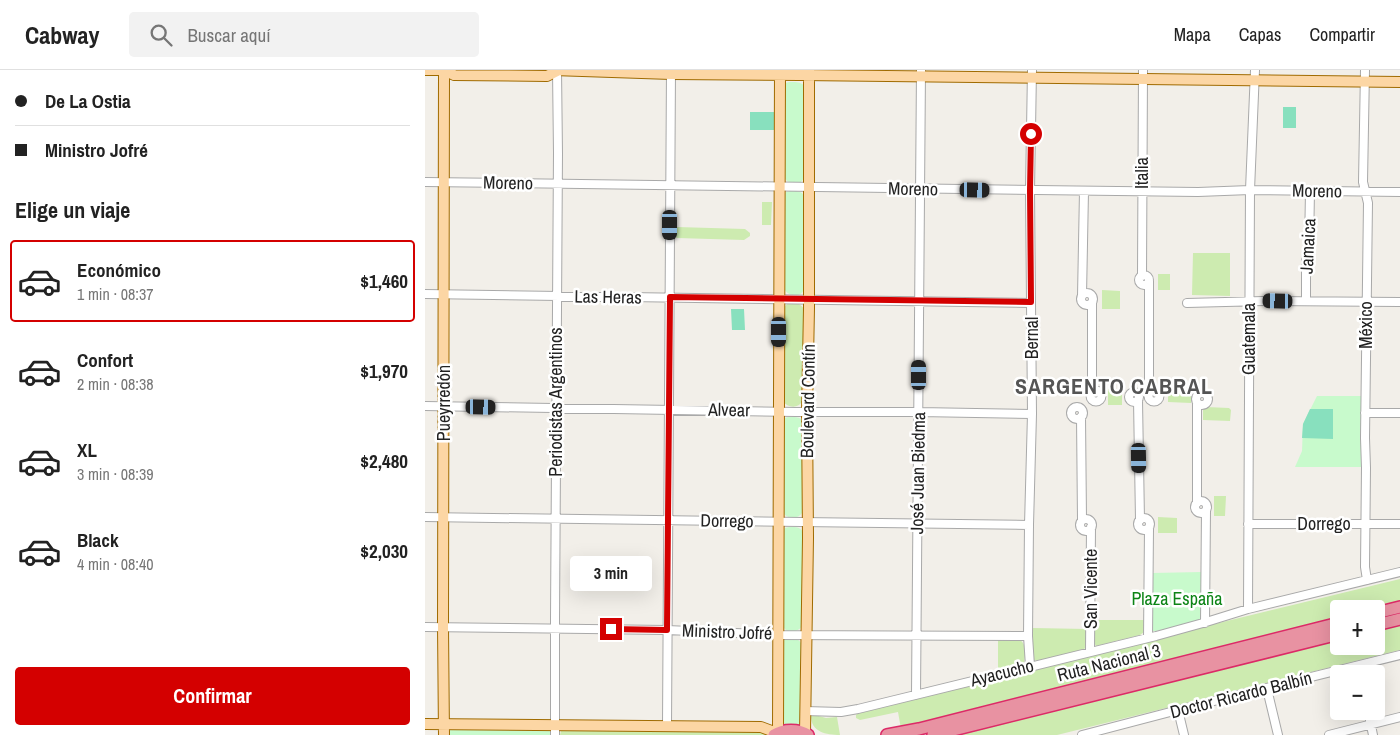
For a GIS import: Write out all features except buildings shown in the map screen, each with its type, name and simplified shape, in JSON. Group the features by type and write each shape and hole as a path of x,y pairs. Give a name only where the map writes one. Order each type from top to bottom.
{"highway":[{"path":"1385,611 1400,607"},
{"path":"1385,623 1400,619"},
{"name":"Ruta Nacional 3","path":"887,735 919,729 1330,624"},
{"name":"Ruta Nacional 3","path":"933,735 1330,636"},
{"path":"777,734 794,730 809,734"}],"main road":[{"path":"425,70 444,70 454,75 547,76 556,70 1255,75 1400,82"},
{"name":"Pueyrredón","path":"444,70 444,730"},
{"name":"Boulevard Contín","path":"777,734 781,186 780,72"},
{"name":"Boulevard Contín","path":"809,72 807,635 805,710 809,734"},
{"path":"425,724 444,730 761,727 777,734"}],"street":[{"name":"Periodistas Argentinos","path":"555,730 556,70"},
{"name":"México","path":"1365,70 1363,182 1368,203 1365,413 1365,567 1367,580"},
{"path":"667,727 671,72"},
{"name":"José Juan Biedma","path":"917,695 921,73"},
{"name":"Bernal","path":"1029,666 1029,525 1032,414 1030,190 1032,74"},
{"name":"Italia","path":"1143,75 1142,276 1139,279 1140,284 1145,285 1149,281 1149,393"},
{"name":"Guatemala","path":"1247,609 1250,190 1255,75"},
{"name":"Moreno","path":"425,182 1084,191 1198,192 1250,190 1400,192"},
{"path":"1084,191 1082,296 1085,293 1091,294 1093,298 1092,392"},
{"name":"Jamaica","path":"1306,301 1310,191"},
{"name":"Las Heras","path":"425,294 1031,302"},
{"path":"1187,303 1249,301 1400,302"},
{"path":"1139,400 1140,520 1138,524 1139,528 1145,531 1149,529 1148,638"},
{"path":"1197,403 1197,503 1194,507 1197,512 1203,513 1206,510 1205,623"},
{"name":"Alvear","path":"425,406 1032,414"},
{"path":"1365,413 1400,413"},
{"name":"San Vicente","path":"1081,418 1082,520 1080,525 1082,530 1088,530 1091,527 1090,651"},
{"name":"Dorrego","path":"425,518 1029,525"},
{"name":"Dorrego","path":"1248,524 1400,524"},
{"name":"Ayacucho","path":"805,710 841,712 858,709 1148,638 1205,623 1247,609 1400,572"},
{"name":"Ministro Jofré","path":"425,627 667,630 778,635 1028,636"},
{"name":"Doctor Ricardo Balbín","path":"1372,665 1400,655"},
{"name":"Doctor Ricardo Balbín","path":"1082,735 1109,732 1178,710 1330,676"},
{"path":"1267,689 1278,735"},
{"path":"1178,710 1184,735"},
{"path":"1329,735 1400,717"},
{"path":"1370,720 1373,735"}],"green space":[{"path":"789,82 800,83 805,87 805,177 800,183 789,182 784,177 784,86"},
{"path":"1283,107 1296,107 1296,128 1283,128"},
{"path":"750,112 774,112 774,130 750,130"},
{"path":"790,191 800,192 804,196 804,289 797,295 791,295 784,289 784,195"},
{"path":"762,202 772,202 771,225 762,225"},
{"path":"677,227 745,229 750,233 750,236 744,240 677,238 674,236 674,230"},
{"path":"1193,253 1230,253 1230,296 1192,295"},
{"path":"1158,274 1170,274 1170,290 1158,290"},
{"path":"1102,290 1120,291 1120,309 1102,309"},
{"path":"789,303 799,304 805,309 802,401 793,407 783,401 784,308"},
{"path":"731,309 744,309 745,330 732,330"},
{"path":"1108,389 1122,389 1122,405 1108,405"},
{"path":"1168,389 1191,389 1191,403 1168,402"},
{"path":"1317,396 1362,396 1361,467 1295,467 1302,451 1303,424"},
{"path":"1206,407 1229,408 1231,410 1230,421 1203,420 1203,410"},
{"path":"1310,409 1333,409 1333,439 1302,438 1303,424"},
{"path":"788,417 799,418 803,422 802,513 795,518 787,516 783,512 783,422"},
{"path":"1214,496 1226,496 1225,516 1214,516"},
{"path":"1158,517 1177,518 1177,533 1158,533"},
{"path":"785,528 798,528 803,532 802,626 794,631 787,631 782,626 783,532"},
{"name":"Plaza España","path":"1202,572 1201,620 1152,631 1151,573"},
{"path":"1400,579 1400,603 1385,607 1385,600 1330,600 1330,621 901,729 898,712 860,720 856,718 858,713"},
{"path":"1094,620 1145,620 1144,632 1140,635 1096,646 1093,641"},
{"path":"1400,623 1400,650 1385,654 1385,627"},
{"path":"1033,628 1087,629 1087,647 1082,650 1038,661 1034,660"},
{"path":"788,638 798,640 802,645 801,727 783,726 783,644 784,640"},
{"path":"998,640 1020,640 1024,644 1024,663 998,671"},
{"path":"1330,640 1330,655 1380,655 1339,665 1330,665 1330,667 1057,735 948,735"},
{"path":"815,715 826,718 837,717 840,735 820,732 816,729 811,716"},
{"path":"564,729 759,729 766,735 560,735"},
{"path":"450,730 550,730 552,735 449,735"}],"district":[{"name":"SARGENTO CABRAL","path":"1114,386"}],"route":[{"path":"611,629 667,630 670,297 1031,302 1031,134"}]}
